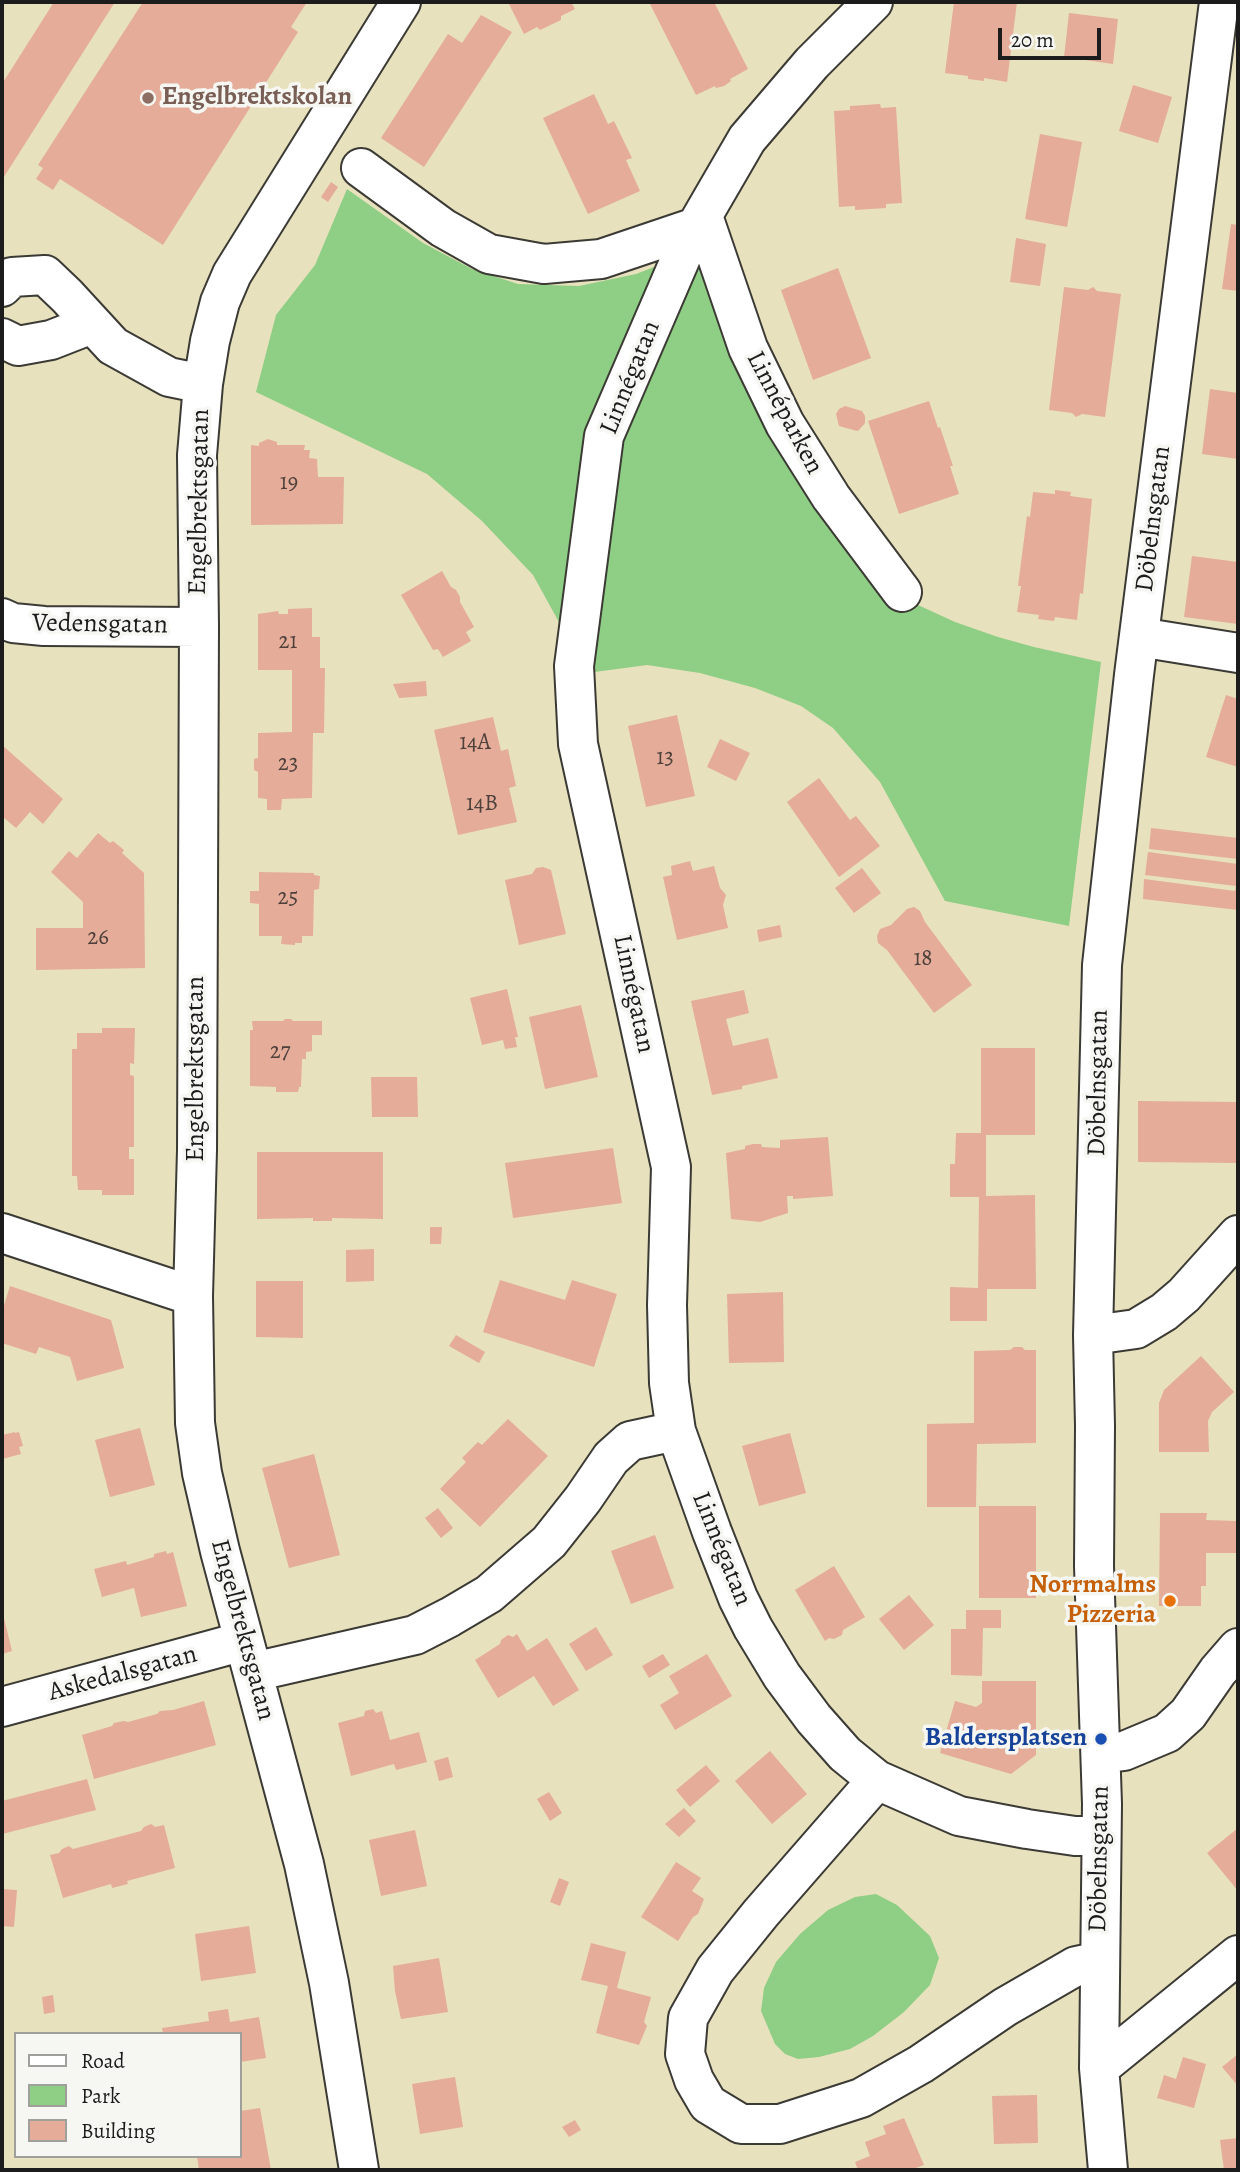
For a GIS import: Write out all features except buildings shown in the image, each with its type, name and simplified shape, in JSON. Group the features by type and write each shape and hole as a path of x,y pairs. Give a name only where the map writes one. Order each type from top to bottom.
{"street":[{"name":"Engelbrektsgatan","path":"359,2170 329,1983 304,1864 202,1473 195,1423 193,1296 197,1150 199,627 197,455 202,384 220,302 232,274 401,2"},
{"name":"Linnégatan","path":"873,2 811,63 747,139 700,221 604,436 574,666 578,744 671,1167 667,1318 669,1383 677,1431 738,1598 782,1676 814,1719 845,1754 877,1780 959,1816 1075,1836 1101,1836"},
{"name":"Döbelnsgatan","path":"1108,2170 1099,2068 1101,1754 1094,1566 1093,1335 1102,965 1139,637 1219,2"},
{"path":"361,168 443,228 489,254 544,264 601,259 700,221"},
{"name":"Linnéparken","path":"700,221 748,348 785,425 831,497 902,592"},
{"path":"2,287 12,277 46,275 113,346 169,377 202,384"},
{"path":"2,338 18,346 51,340 92,324"},
{"name":"Vedensgatan","path":"2,618 44,626 199,627"},
{"path":"1139,637 1238,653"},
{"path":"2,1233 193,1296"},
{"path":"1093,1335 1136,1329 1164,1312 1184,1295 1238,1235"},
{"name":"Askedalsgatan","path":"2,1707 249,1657 415,1635 489,1594 549,1542 611,1458 630,1441 677,1431"},
{"path":"1101,1754 1124,1751 1167,1733 1188,1714 1238,1648"},
{"path":"877,1780 715,1970 688,2018 685,2054 694,2080 708,2104 741,2124 780,2124 861,2098 921,2064 1017,2000 1076,1966 1100,1961"},
{"path":"1099,2068 1238,1955"}],"green space":[{"path":"347,189 423,243 472,269 518,284 579,286 636,274 700,249 905,599 955,622 998,637 1101,662 1069,926 945,901 880,782 833,728 801,706 755,688 700,673 647,665 587,673 533,575 482,521 427,474 256,392 276,315 315,265"},
{"path":"876,1894 897,1905 930,1936 939,1958 930,1985 904,2012 873,2036 850,2049 798,2059 785,2054 775,2044 761,2011 764,1988 776,1962 800,1934 828,1910 855,1897"}],"place":[{"name":"Engelbrektskolan","path":"148,98"},
{"name":"Norrmalms Pizzeria","path":"1170,1601"},
{"name":"Baldersplatsen","path":"1101,1739"}]}
